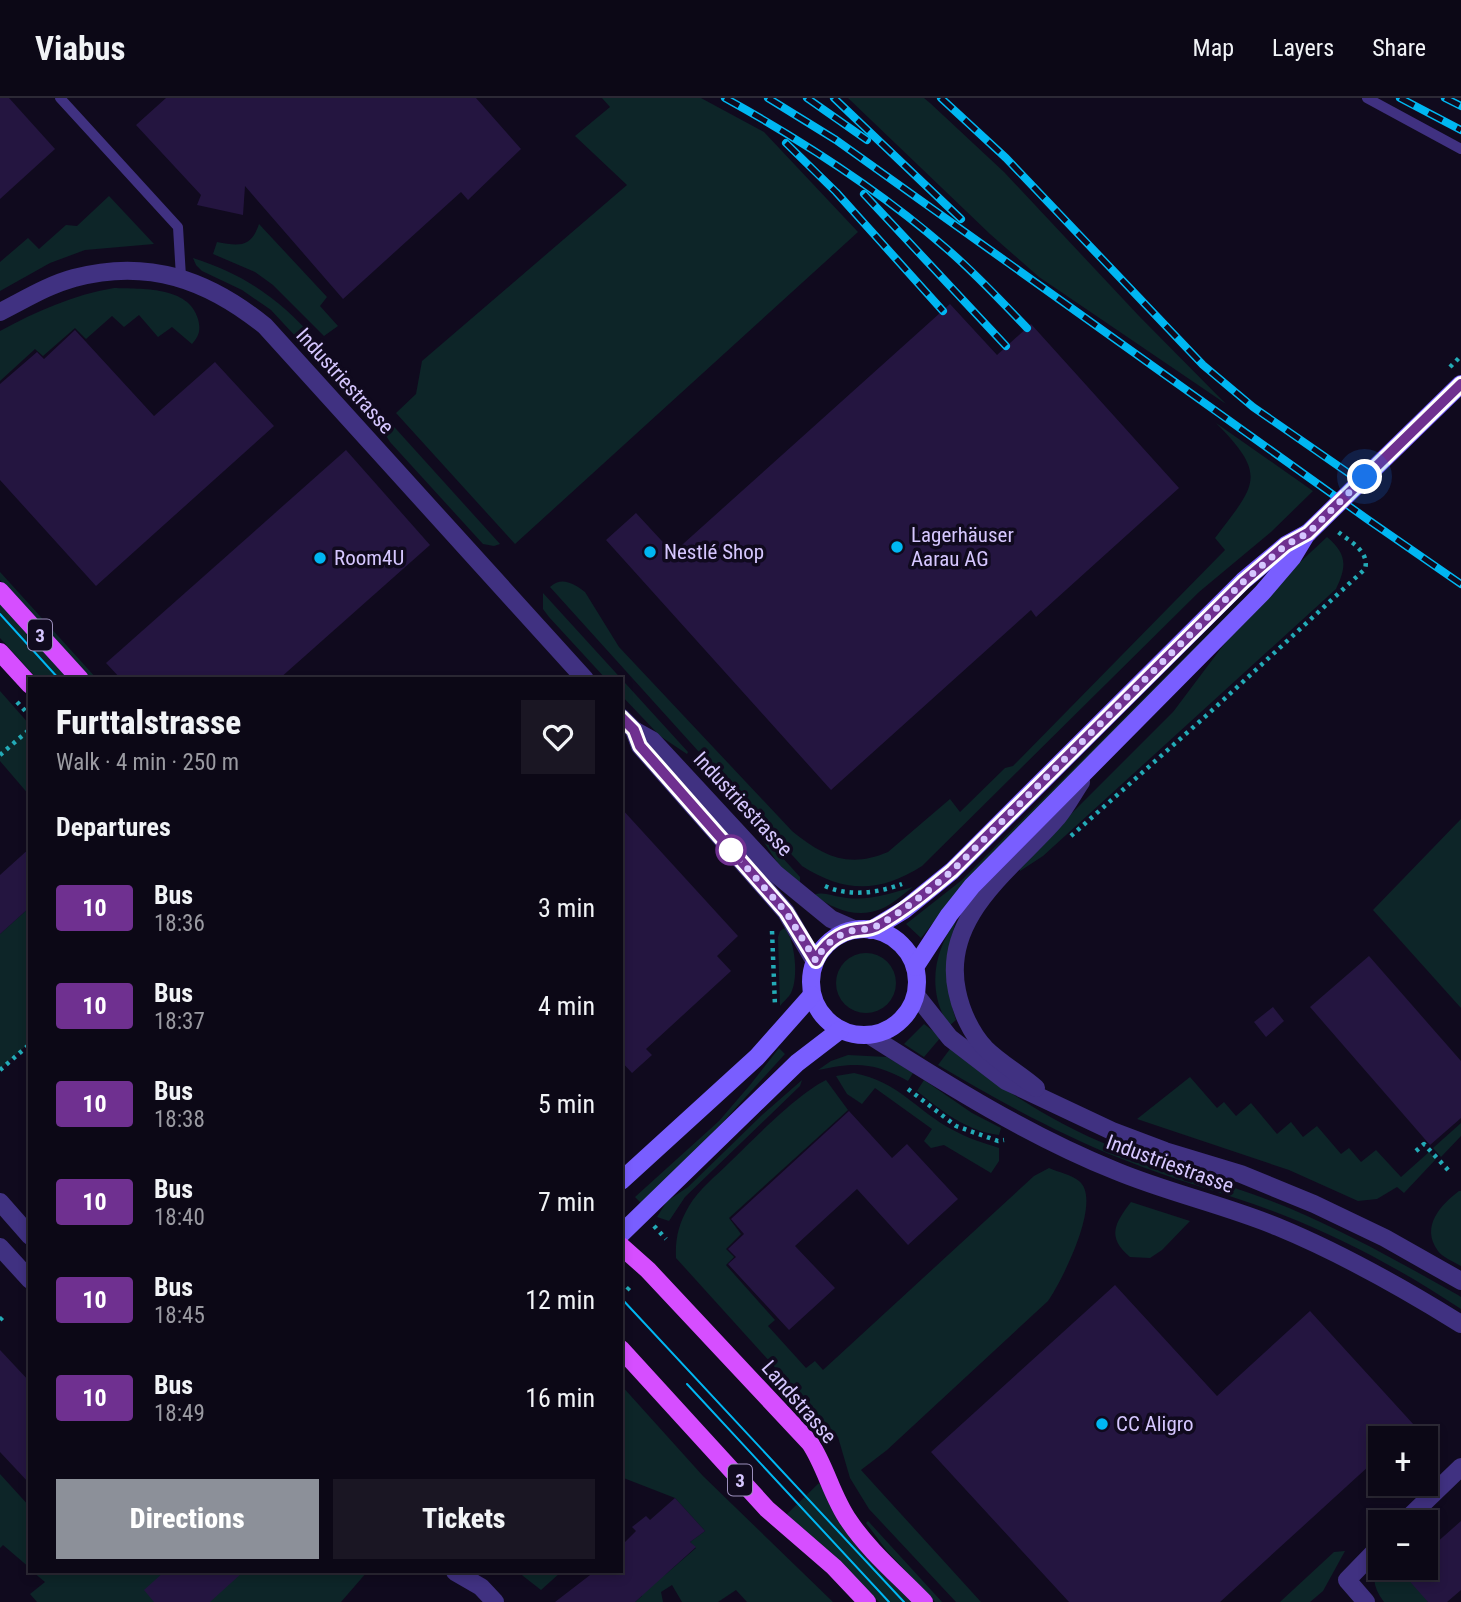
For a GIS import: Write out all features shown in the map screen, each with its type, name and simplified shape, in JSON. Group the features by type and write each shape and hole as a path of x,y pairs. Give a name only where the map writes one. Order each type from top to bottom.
{"main road":[{"path":"915,967 949,915 972,886 1262,593 1292,558 1308,533 1461,384"},
{"path":"864,930 886,934 900,943 909,954 915,967 916,995 910,1010 899,1023 870,1035 854,1035 827,1021 812,995 811,981 816,961 829,943 841,934 864,930 904,910 952,871 1244,581 1286,545 1308,533"},
{"name":"3","path":"0,591 78,677"},
{"name":"3","path":"0,652 28,683"},
{"path":"623,1179 757,1057 812,995"},
{"path":"623,1232 797,1063 840,1030"},
{"name":"Landstrasse","path":"623,1248 648,1270 810,1443 821,1459 829,1483 848,1520 863,1540 923,1602"},
{"name":"3","path":"623,1351 767,1509 834,1567 867,1602"}],"street":[{"name":"Industriestrasse","path":"0,312 73,278 122,271 147,271 181,277 222,296 265,326 583,677"},
{"name":"Industriestrasse","path":"628,724 652,740 776,874 831,919 864,930"},
{"name":"Industriestrasse","path":"628,724 640,746 786,912 816,961"},
{"name":"Industriestrasse","path":"1057,1106 985,1047 967,1022 959,1003 954,968 961,934 982,898 1006,869 1058,817 1092,765"},
{"name":"Industriestrasse","path":"916,995 950,1038 1006,1081 1112,1131 1166,1152 1241,1174 1314,1204 1385,1238 1461,1281"},
{"name":"Industriestrasse","path":"870,1035 975,1101 1038,1135 1116,1171 1278,1227 1415,1295 1461,1324"},
{"path":"0,1202 28,1234"},
{"path":"0,1247 28,1278"},
{"path":"1416,1510 1461,1467"},
{"path":"1366,1602 1347,1580 1368,1558"},
{"path":"456,1573 481,1587 495,1602"}],"lane":[{"path":"60,98 178,227 181,277"},
{"path":"1367,98 1461,149"}],"path":[{"path":"1068,839 1208,715 1364,569 1367,562 1365,554 1336,531"},
{"path":"0,755 28,731"},
{"path":"824,885 835,891 861,893 882,891 910,880"},
{"path":"768,1016 775,1008 773,926"},
{"path":"0,1070 28,1046"},
{"path":"908,1089 956,1126 998,1141 1038,1135"},
{"path":"1416,1151 1424,1144 1450,1172"}],"green space":[{"path":"602,98 701,98 764,132 858,232 515,544 396,413 416,394 422,361 627,185 575,136 610,107"},
{"path":"848,98 924,98 1004,172 1226,404 1039,277 990,234"},
{"path":"109,196 154,244 85,250 50,263 0,291 0,262 28,238 39,249 66,225 77,226"},
{"path":"259,224 327,297 320,306 338,326 324,336 273,285 255,272 213,254 217,242 243,244 248,241"},
{"path":"193,258 229,272 260,290 289,312 316,340 309,343 297,338 271,310 242,290 202,271"},
{"path":"114,288 163,292 185,300 198,319 199,330 196,338 192,344 172,327 158,337 139,315 124,327 112,316 86,339 75,328 43,356 35,349 0,381 0,331 55,305"},
{"path":"335,361 371,405 373,411 370,418 335,376"},
{"path":"387,419 500,544 483,544 390,442 385,434"},
{"path":"1216,423 1313,491 1271,532 1199,592 922,866 907,875 877,885 847,885 817,875 802,866 550,587 563,582 585,592 619,647 792,831 814,847 837,857 874,857 888,852 950,799 960,812 1005,768 1013,766 1225,550 1215,538 1247,492 1250,469 1233,441"},
{"path":"1327,537 1342,555 1342,574 1336,589 1043,856 1020,871 1019,866 1173,712 1234,631"},
{"path":"0,572 95,677 87,677 0,580"},
{"path":"543,593 620,677 604,677 543,609"},
{"path":"1241,601 952,899 921,938 906,924 962,880"},
{"path":"0,602 67,677 35,677 0,638"},
{"path":"623,681 687,754 660,736 623,697"},
{"path":"0,691 28,723 28,794 0,761"},
{"path":"1461,819 1461,1008 1373,910"},
{"path":"752,824 800,877 800,884 781,868"},
{"path":"913,887 885,907 863,913 837,908 814,895 868,898"},
{"path":"28,909 28,1044 0,1069 0,934"},
{"path":"956,921 949,947 947,970 949,994 956,1020 949,1026 942,1013 935,986 942,946"},
{"path":"785,928 793,950 795,978 791,993 780,1006 778,937 780,931"},
{"path":"860,953 872,953 891,966 896,983 894,995 883,1008 872,1013 860,1013 841,1000 836,989 836,977 849,958"},
{"path":"924,1024 941,1037 924,1057 904,1044"},
{"path":"779,1048 785,1054 722,1123 641,1203 635,1197 719,1121"},
{"path":"950,1049 1008,1091 1091,1138 1246,1192 1311,1218 1375,1249 1458,1295 1461,1297 1461,1309 1396,1269 1306,1224 1122,1159 1028,1116 938,1065"},
{"path":"848,1055 887,1057 913,1073 908,1081 885,1070 864,1065 818,1070 831,1061"},
{"path":"854,1073 884,1083 958,1133 999,1148 999,1161 991,1173 944,1145 931,1148 924,1141 932,1129 875,1088 862,1104 847,1094 836,1076"},
{"path":"1190,1077 1217,1108 1224,1102 1236,1116 1251,1103 1277,1134 1291,1122 1303,1137 1317,1126 1341,1154 1349,1148 1361,1162 1376,1150 1401,1177 1429,1152 1436,1159 1404,1193 1397,1187 1377,1199 1358,1201 1289,1170 1137,1119"},
{"path":"802,1080 800,1086 685,1197 669,1221 657,1217 667,1201 688,1187"},
{"path":"826,1080 848,1110 729,1218 741,1234 726,1249 734,1257 726,1265 775,1320 768,1326 806,1368 815,1361 823,1370 1034,1176 1049,1168 1076,1179 1085,1191 1086,1205 1078,1241 1048,1301 887,1450 861,1470 981,1602 956,1602 869,1509 850,1478 838,1437 676,1258 680,1225 698,1194 776,1118"},
{"path":"924,1080 972,1113 1001,1128 999,1135 965,1125 936,1106 917,1091"},
{"path":"1461,1123 1461,1136 1441,1157 1433,1148"},
{"path":"1459,1191 1461,1266 1440,1253 1431,1233 1435,1217"},
{"path":"1131,1202 1190,1221 1162,1250 1150,1258 1130,1257 1118,1243 1116,1230 1117,1223"},
{"path":"623,1387 703,1476 833,1602 747,1602 736,1590 718,1602 682,1602 672,1585 661,1592 663,1602 635,1602 642,1596 638,1591 666,1574 696,1548 690,1542 705,1531 675,1498 623,1478"},
{"path":"0,1474 28,1505 28,1566 3,1545 0,1548"},
{"path":"819,1483 838,1514 913,1602 879,1602 833,1554 786,1515"},
{"path":"868,1521 942,1602 935,1602 887,1551 866,1523"},
{"path":"1345,1551 1323,1591 1310,1602 1280,1602 1334,1552"},
{"path":"34,1573 366,1573 341,1602 37,1602 30,1594 45,1582"},
{"path":"519,1573 560,1573 541,1590"},
{"path":"1374,1580 1414,1580 1428,1602 1384,1602"}],"building":[{"path":"0,98 9,98 55,149 0,199"},
{"path":"166,98 476,98 521,149 468,200 461,192 343,299 245,186 243,215 197,205 201,195 136,125"},
{"name":"Lagerhäuser Aarau AG","path":"950,304 997,355 1031,324 1179,488 1036,617 1031,610 831,790 606,540 636,513 673,553"},
{"path":"75,330 154,416 215,362 274,426 96,586 0,480 0,384 37,352 44,359"},
{"name":"Room4U","path":"346,450 430,545 281,677 119,677 106,663"},
{"path":"623,810 738,936 717,956 731,971 646,1049 652,1055 632,1073 623,1063"},
{"path":"28,850 28,909 0,934 0,875"},
{"path":"1369,956 1461,1061 1461,1118 1430,1145 1310,1007"},
{"path":"1273,1007 1284,1021 1266,1037 1254,1022"},
{"path":"849,1111 892,1158 907,1144 958,1199 908,1245 857,1189 795,1246 835,1288 789,1330 728,1264 736,1257 728,1249 744,1234 731,1219"},
{"name":"CC Aligro","path":"1115,1285 1217,1396 1310,1311 1414,1425 1368,1426 1368,1467 1220,1602 1069,1602 931,1452"},
{"path":"0,1350 28,1380 28,1482 0,1452"},
{"path":"675,1498 705,1531 690,1542 696,1547 635,1602 555,1602 593,1573 623,1573 623,1544 636,1531 632,1527 646,1516 650,1520"},
{"path":"1461,1521 1461,1590 1447,1602 1428,1602 1409,1580 1438,1580 1438,1541"},
{"path":"163,1573 242,1573 210,1602 154,1602 144,1590"}],"tram line":[{"path":"0,614 57,677"},
{"path":"623,1300 904,1602"},
{"path":"687,1384 889,1602"}],"railway":[{"path":"725,98 812,149 896,207 957,258 1027,328"},
{"path":"768,98 836,140 1461,584"},
{"path":"807,98 867,140"},
{"path":"834,98 961,219"},
{"path":"941,98 1006,158 1203,365 1253,407 1360,481"},
{"path":"1400,98 1461,130"},
{"path":"1445,98 1461,106"},
{"path":"786,143 836,192 943,311"},
{"path":"864,194 1006,346"}],"bus line":[{"name":"10","path":"623,719 634,730 640,746 786,912 816,961 829,943 841,934 871,930 904,910 952,871 1244,581 1286,545 1308,533 1461,384"}],"place":[{"name":"Lagerhäuser Aarau AG","path":"897,547"},
{"name":"Nestlé Shop","path":"650,552"},
{"name":"Room4U","path":"320,558"},
{"name":"CC Aligro","path":"1102,1424"}],"route":[{"path":"731,850 786,912 816,961 829,943 841,934 871,930 904,910 952,871 1244,581 1286,545 1308,533 1365,477"}]}
